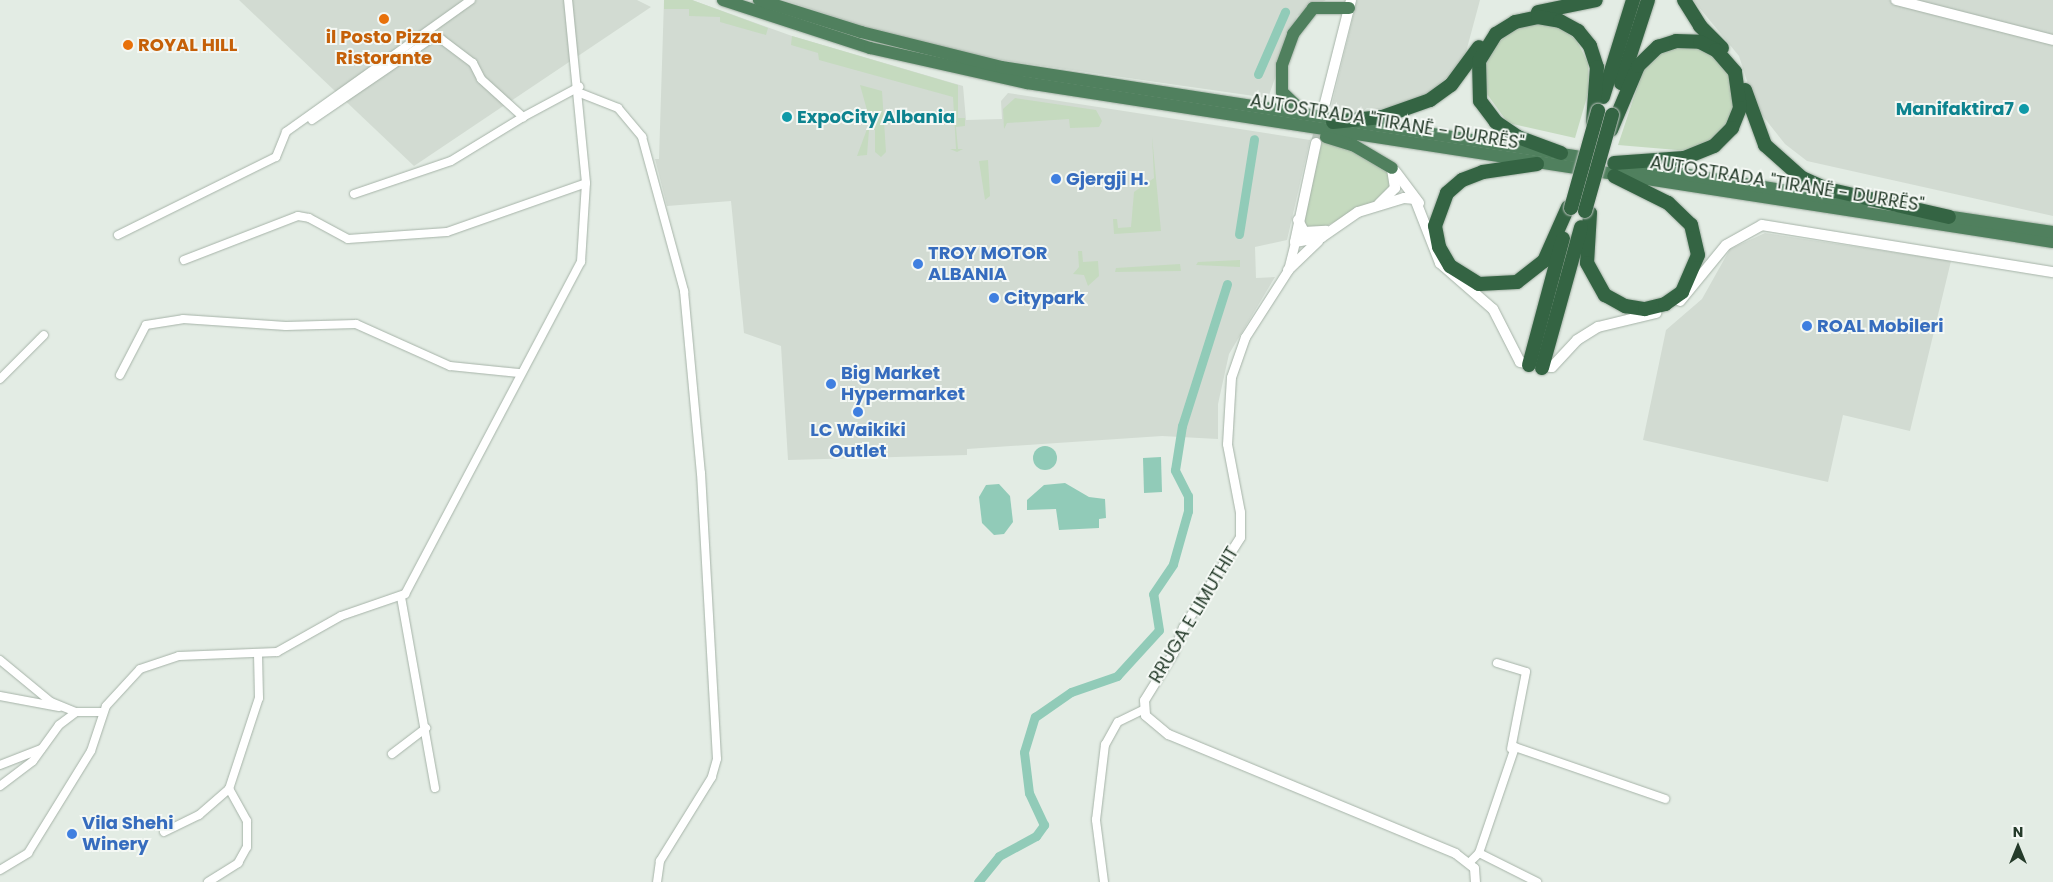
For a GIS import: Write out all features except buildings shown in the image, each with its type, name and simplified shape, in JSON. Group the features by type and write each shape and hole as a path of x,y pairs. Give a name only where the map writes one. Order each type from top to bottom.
{"highway":[{"name":"AUTOSTRADA \"TIRANË - DURRËS\"","path":"723,0 821,34 926,62 1537,164 1614,169 2053,232"},
{"name":"AUTOSTRADA \"TIRANË - DURRËS\"","path":"759,0 973,61 1333,122 1561,154 1614,169 2053,242"},
{"path":"1333,122 1382,117 1419,106 1451,85 1486,38 1508,20 1596,0"},
{"path":"1614,169 1668,203 1690,225 1698,255 1682,292 1665,304 1645,309 1625,306 1605,294 1587,263 1578,210 1583,164 1597,111 1634,0"},
{"path":"1535,366 1578,210 1599,160 1614,115 1648,0"},
{"path":"1684,0 1700,26 1733,61 1759,136 1780,162 1827,189 1950,216"},
{"path":"1317,118 1285,98 1282,65 1306,12 1323,4 1350,4"},
{"path":"1561,154 1518,137 1488,112 1478,94 1477,74 1489,42 1505,28 1527,19 1550,18 1569,26 1594,56 1597,111"},
{"path":"1614,115 1638,66 1667,43 1685,40 1708,45 1730,64 1739,82 1737,116 1714,146 1684,158 1614,169"},
{"path":"1264,119 1353,145 1392,168"},
{"path":"1537,164 1483,172 1462,180 1447,193 1435,226 1439,248 1450,266 1479,284 1517,282 1544,261 1578,210"}],"main road":[{"path":"1896,0 2053,40"},
{"path":"1325,103 1350,4"},
{"path":"1316,143 1298,219 1295,242 1322,237"},
{"path":"1392,168 1420,206 1440,263 1493,309 1506,330 1515,357 1535,366 1558,363 1577,340 1598,327 1679,302 1726,245 1762,225 2053,272"},
{"path":"1298,219 1302,229 1311,234 1335,226 1370,208 1395,188 1392,168"},
{"path":"1370,208 1410,197 1420,206"},
{"path":"1288,270 1335,226"}],"street":[{"path":"118,235 276,156 286,132 471,0"},
{"path":"435,788 426,728 401,597 519,373 581,262 586,183 580,90 568,0"},
{"path":"312,120 436,37 473,63 481,79 524,117"},
{"path":"354,194 451,161 524,117 580,90"},
{"path":"580,90 618,108 642,137 684,290 701,473 717,759 712,777 660,861 657,882"},
{"path":"184,260 298,216 309,218 348,239 447,232 586,183"},
{"name":"RRUGA E LIMUTHIT","path":"1143,710 1183,627 1240,537 1240,512 1227,444 1231,377 1244,337 1288,270 1295,242"},
{"path":"120,374 146,325 183,319 286,326 356,324 450,366 519,373"},
{"path":"0,380 44,335"},
{"path":"0,870 28,852 91,751 102,712 129,678 150,664 196,655 258,654 286,648 341,616 401,597"},
{"path":"164,832 199,815 229,789 259,698 258,654"},
{"path":"0,660 32,689 61,707"},
{"path":"1470,862 1479,853 1512,749 1526,672 1497,663"},
{"path":"0,696 61,707 76,712 102,712"},
{"path":"1104,882 1096,820 1105,745 1118,722 1143,710 1148,720 1168,734 1470,862"},
{"path":"0,786 33,761 59,725 76,712"},
{"path":"392,754 426,728"},
{"path":"1512,749 1523,746 1665,798"},
{"path":"0,765 41,749"},
{"path":"208,882 238,863 247,848 247,821 229,789"},
{"path":"1479,853 1537,882"},
{"path":"1470,862 1475,882"}],"shaded area":[{"path":"239,0 637,0 651,7 414,166"},
{"name":"Citypark","path":"664,0 692,0 792,36 963,86 966,120 1002,119 1001,101 1008,93 1310,140 1287,240 1255,247 1256,278 1275,277 1229,354 1218,404 1218,439 1162,436 967,449 967,455 788,460 781,346 744,333 731,201 667,206 655,159 659,159"},
{"path":"664,0 692,0 768,28 766,35 720,22 720,17 689,16 689,9 664,9"},
{"path":"784,0 1326,0 1297,16 1268,98 1002,60 893,36"},
{"path":"1357,0 1480,0 1466,52 1449,76 1427,94 1385,110 1367,108 1361,113 1331,108"},
{"path":"1693,0 2053,0 2053,216 1807,161 1785,144 1755,106 1739,56"},
{"path":"1542,23 1555,25 1576,39 1588,63 1589,90 1575,138 1508,123 1484,90 1484,68 1495,45 1515,29"},
{"path":"792,36 958,85 958,118 965,118 965,126 956,127 958,149 963,149 957,152 950,149 956,149 953,97 819,60 818,53 791,45"},
{"path":"1693,46 1714,56 1730,75 1733,109 1724,130 1709,143 1689,151 1618,145 1644,67 1666,49"},
{"path":"860,85 882,91 886,152 881,157 875,152 875,130 869,130 867,155 857,156 870,121"},
{"path":"1015,98 1096,110 1102,121 1099,127 1070,128 1069,119 1007,123 1004,129 1003,109"},
{"path":"1152,136 1161,231 1114,234 1113,219 1117,219 1118,228 1131,227 1134,192 1154,178"},
{"path":"1322,141 1343,146 1392,175 1391,188 1375,202 1318,230 1307,227 1303,219"},
{"path":"988,160 990,196 985,200 979,161"},
{"path":"1765,233 1951,261 1910,431 1843,415 1828,482 1643,440 1666,330 1702,299 1730,249"},
{"path":"1078,251 1082,251 1083,262 1098,261 1099,276 1088,286 1084,275 1073,274 1079,267"},
{"path":"1240,260 1240,267 1196,265 1198,262"},
{"path":"1180,264 1181,271 1115,272 1116,268"},
{"path":"1045,446 1054,449 1057,458 1054,467 1045,470 1036,467 1033,458 1036,449"},
{"path":"1161,457 1162,492 1144,493 1143,458"},
{"path":"1065,483 1089,497 1105,499 1106,518 1099,519 1099,528 1059,530 1056,509 1027,510 1027,500 1044,485"},
{"path":"999,484 1010,496 1013,522 1004,534 994,535 982,523 979,497 986,485"}],"waterway":[{"path":"1258,74 1285,12"},
{"path":"1239,234 1254,139"},
{"path":"978,882 999,856 1036,836 1044,825 1029,793 1024,752 1035,717 1071,692 1117,676 1159,630 1153,594 1173,564 1188,511 1188,496 1175,470 1182,426 1227,284"}],"tunnel":[{"path":"1316,143 1325,103"}],"place":[{"name":"il Posto Pizza Ristorante","path":"384,19"},
{"name":"ROYAL HILL","path":"128,45"},
{"name":"Manifaktira7","path":"2024,109"},
{"name":"ExpoCity Albania","path":"787,117"},
{"name":"Gjergji H.","path":"1056,179"},
{"name":"TROY MOTOR ALBANIA","path":"918,264"},
{"name":"Citypark","path":"994,298"},
{"name":"ROAL Mobileri","path":"1807,326"},
{"name":"Big Market Hypermarket","path":"831,384"},
{"name":"LC Waikiki Outlet","path":"858,412"},
{"name":"Vila Shehi Winery","path":"72,834"}]}
